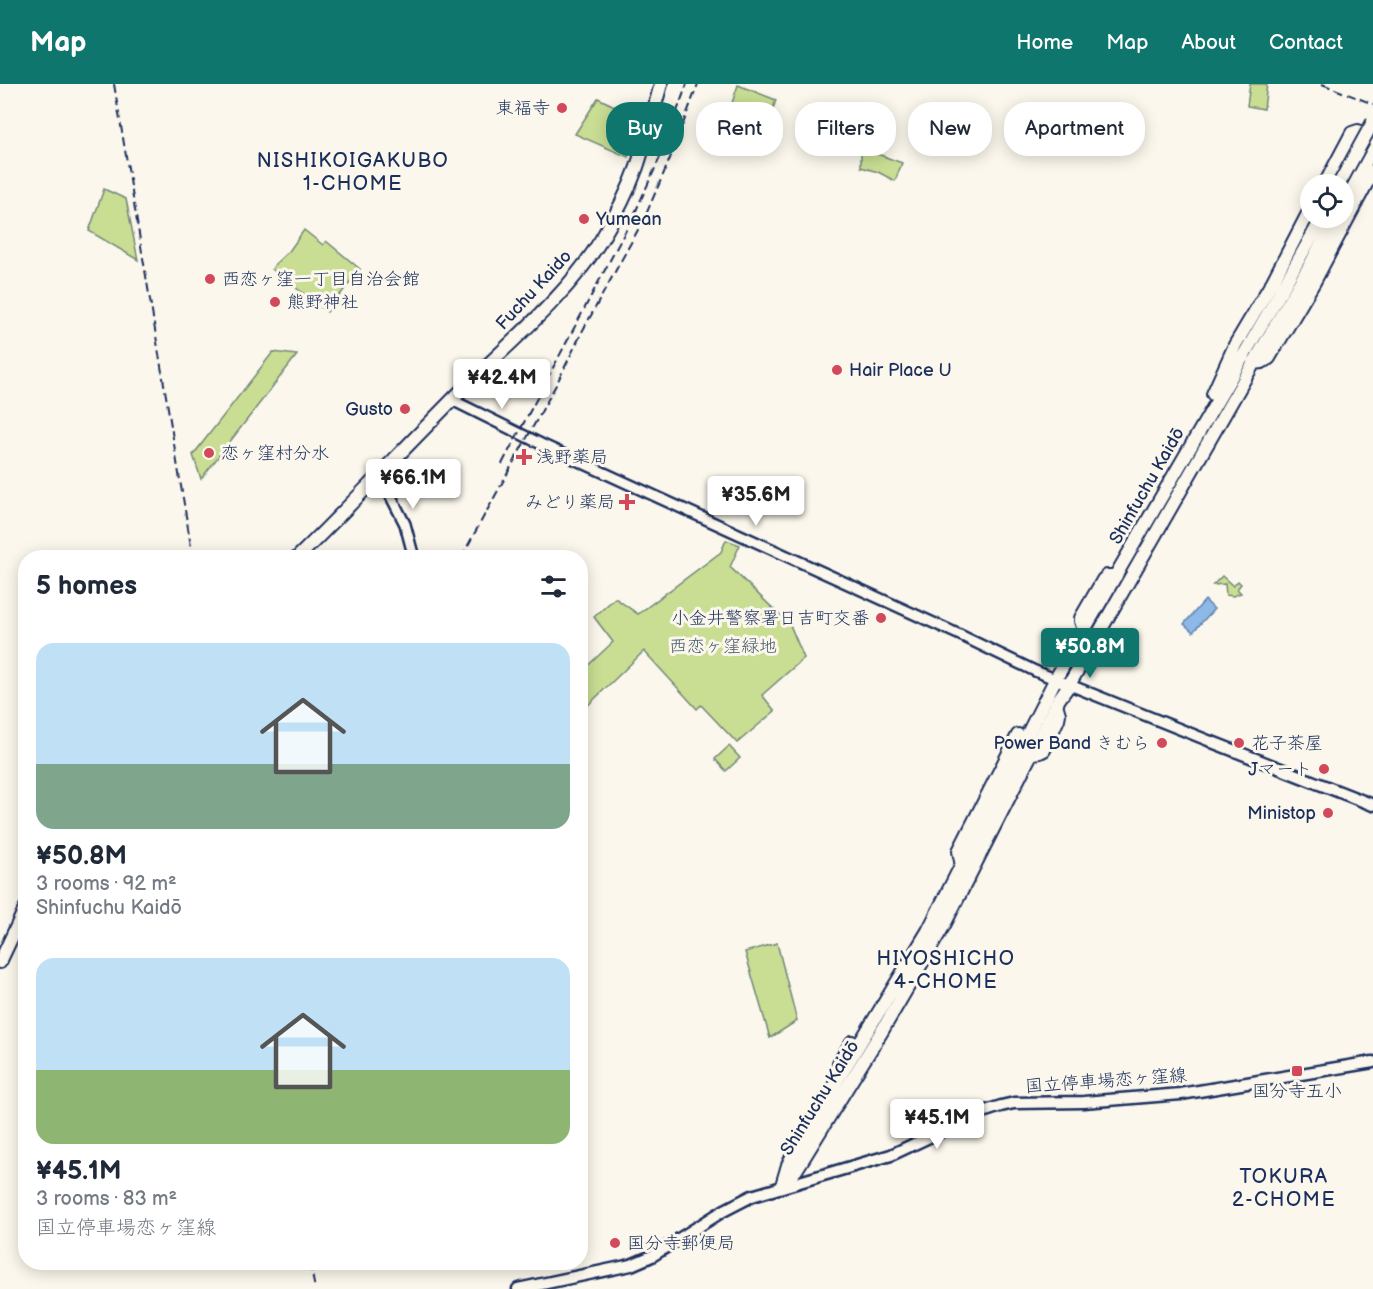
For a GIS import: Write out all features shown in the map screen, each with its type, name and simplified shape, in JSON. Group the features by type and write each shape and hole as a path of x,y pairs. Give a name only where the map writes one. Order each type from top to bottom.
{"main road":[{"name":"Fuchu Kaido","path":"305,550 556,298 578,273 599,243 637,167 660,84"},
{"path":"1344,174 1373,122"},
{"path":"1330,174 1352,133 1359,131 1373,140"},
{"path":"1354,183 1373,148"},
{"path":"1253,363 1269,358 1314,282 1373,171"},
{"path":"1214,407 1213,395 1235,345 1273,281 1301,228"},
{"path":"1274,314 1317,228"},
{"path":"1274,314 1329,228"},
{"name":"Shinfuchu Kaidō","path":"781,1186 796,1170 918,971 966,883 1056,704 1253,363 1274,314"},
{"name":"Shinfuchu Kaidō","path":"781,1186 798,1145 928,931 1055,680 1214,407 1274,314"},
{"name":"Shinfuchu Kaidō","path":"1055,680 1066,673 1124,572 1162,520"},
{"path":"1212,742 1373,805"},
{"path":"0,962 18,924"},
{"name":"国立停車場恋ヶ窪線","path":"518,1289 622,1268 642,1261 736,1203 761,1192 891,1155 980,1113 1001,1106 1014,1103 1096,1101 1181,1094 1373,1062"}],"street":[{"path":"452,400 541,444 1055,680 1212,742"},
{"path":"380,475 405,524 412,550"}],"green space":[{"path":"1250,84 1267,84 1264,109 1247,106"},
{"path":"738,85 776,100 775,102 732,102"},
{"path":"598,98 606,102 606,147 575,134"},
{"path":"861,156 883,156 902,163 895,181 878,172 861,167"},
{"path":"104,189 126,199 138,260 89,231"},
{"path":"304,230 323,245 326,241 360,269 327,312 272,269 290,250"},
{"path":"273,352 297,355 201,479 193,455"},
{"name":"西恋ヶ窪緑地","path":"726,540 740,545 730,567 790,625 804,658 762,695 775,711 737,743 701,705 697,709 644,651 588,705 588,665 613,642 594,617 615,598 638,614 721,552"},
{"path":"1222,576 1233,586 1238,581 1241,584 1237,589 1241,593 1233,596 1226,595 1225,584 1213,585"},
{"path":"729,746 740,758 726,771 715,759"},
{"path":"777,943 797,1021 770,1038 745,952"}],"water":[{"path":"1205,600 1214,609 1193,632 1184,624"}],"railway":[{"path":"114,84 192,550"},
{"path":"502,464 634,215 661,155 687,84"},
{"path":"465,550 644,219 698,84"},
{"path":"1322,84 1373,104"},
{"path":"311,1270 315,1289"}],"place":[{"name":"東福寺","path":"562,108"},
{"name":"Yumean","path":"584,219"},
{"name":"西恋ヶ窪一丁目自治会館","path":"210,279"},
{"name":"熊野神社","path":"275,302"},
{"name":"Hair Place U","path":"837,370"},
{"name":"Gusto","path":"405,409"},
{"name":"恋ヶ窪村分水","path":"209,453"},
{"name":"浅野薬局","path":"524,457"},
{"name":"みどり薬局","path":"627,502"},
{"name":"小金井警察署日吉町交番","path":"881,618"},
{"name":"Power Band きむら","path":"1162,743"},
{"name":"花子茶屋","path":"1239,743"},
{"name":"Jマート","path":"1324,769"},
{"name":"Ministop","path":"1328,813"},
{"name":"国分寺五小","path":"1297,1071"},
{"name":"国分寺郵便局","path":"615,1243"}],"district":[{"name":"NISHIKOIGAKUBO 1-CHOME","path":"353,172"},
{"name":"HIYOSHICHO 4-CHOME","path":"946,970"},
{"name":"TOKURA 2-CHOME","path":"1284,1188"}]}
